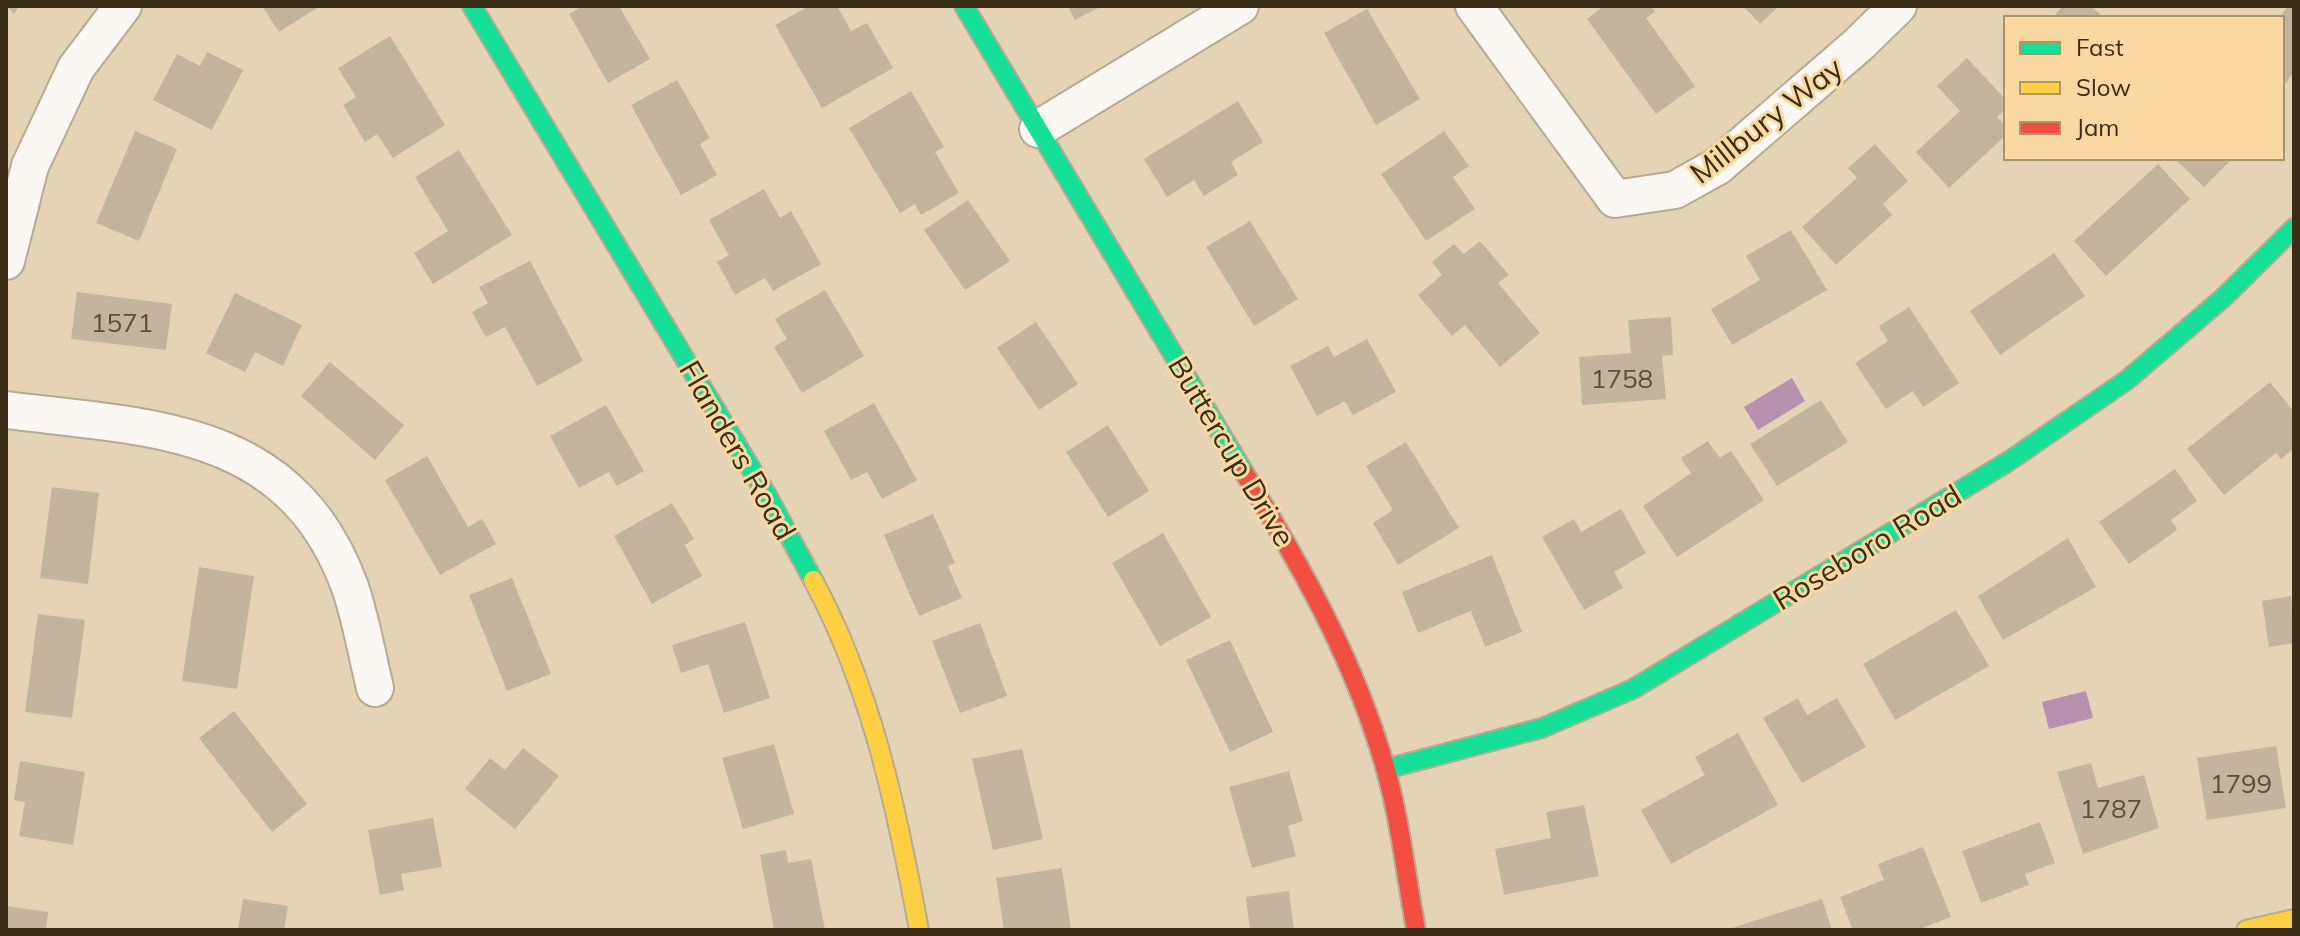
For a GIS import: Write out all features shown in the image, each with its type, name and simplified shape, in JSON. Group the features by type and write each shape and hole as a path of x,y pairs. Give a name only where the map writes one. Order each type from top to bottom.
{"street":[{"path":"6,261 30,166 76,68 123,6"},
{"name":"Flanders Road","path":"472,6 767,495 821,595 864,699 895,802 919,930"},
{"name":"Buttercup Drive","path":"964,6 1311,583 1354,674 1386,769 1416,930"},
{"path":"1038,129 1240,6"},
{"name":"Millbury Way","path":"1474,6 1615,199 1675,190 1718,166 1858,45 1898,6"},
{"name":"Roseboro Road","path":"1386,769 1542,728 1633,689 2009,461 2127,380 2223,298 2294,228"},
{"path":"6,410 166,431 226,448 280,480 321,528 350,587 375,688"},
{"path":"2246,930 2294,919"}],"shaded area":[{"path":"1792,378 1805,401 1758,430 1744,407"},
{"path":"2086,691 2093,718 2049,729 2042,702"}],"building":[{"path":"6,6 19,6 14,14"},
{"path":"262,6 320,6 279,32"},
{"path":"583,6 619,6 650,59 608,83 569,14"},
{"path":"809,6 837,6 851,31 867,23 893,68 822,108 775,25"},
{"path":"1068,6 1102,6 1075,20"},
{"path":"1604,6 1651,6 1655,12 1646,18 1695,86 1656,114 1587,19"},
{"path":"1743,6 1779,6 1760,24"},
{"path":"2063,6 2091,6 2102,16 2054,16"},
{"path":"2288,6 2294,6 2294,72 2284,85 2284,16 2280,16"},
{"path":"1367,9 1420,99 1376,125 1324,33"},
{"path":"390,36 445,125 393,158 377,134 365,142 343,105 356,97 338,68"},
{"path":"207,52 243,70 212,130 153,100 177,54 200,66"},
{"path":"1967,58 2004,98 2004,111 1997,117 2004,124 2004,137 1949,188 1916,152 1960,111 1937,86"},
{"path":"677,80 710,138 700,144 717,175 681,195 631,105"},
{"path":"911,91 944,147 935,152 959,193 921,215 915,204 900,213 849,128"},
{"path":"1238,101 1263,142 1231,162 1238,175 1204,196 1194,180 1167,197 1144,159"},
{"path":"135,131 177,149 139,241 96,223"},
{"path":"1444,131 1469,166 1453,177 1475,209 1426,241 1381,174"},
{"path":"1875,144 1908,181 1883,204 1892,215 1836,265 1802,227 1857,178 1848,168"},
{"path":"459,150 512,235 433,284 414,253 448,231 415,177"},
{"path":"2176,160 2231,160 2204,187"},
{"path":"2158,164 2190,199 2106,276 2074,241"},
{"path":"764,189 780,218 791,211 821,264 773,291 765,278 735,295 717,262 729,255 709,220"},
{"path":"968,200 1010,261 965,290 924,230"},
{"path":"1250,221 1298,299 1254,326 1206,247"},
{"path":"1791,230 1827,290 1732,345 1711,309 1760,280 1746,256"},
{"path":"1480,241 1509,275 1498,283 1540,333 1500,367 1465,325 1452,336 1418,295 1442,275 1432,262 1454,244 1464,254"},
{"path":"2054,253 2085,296 2000,355 1970,311"},
{"path":"530,261 583,361 537,386 505,327 486,337 472,312 488,303 479,287"},
{"path":"825,290 864,356 802,393 774,347 787,339 775,319"},
{"path":"77,292 172,304 166,350 71,339"},
{"path":"235,293 302,325 283,366 255,352 245,372 206,353"},
{"path":"1909,307 1959,383 1923,407 1913,391 1886,409 1855,363 1888,341 1879,326"},
{"path":"1671,317 1673,355 1662,356 1666,399 1582,405 1579,357 1631,353 1628,320"},
{"path":"1036,322 1078,384 1039,410 997,348"},
{"path":"1367,339 1396,392 1353,415 1345,401 1317,416 1290,366 1328,346 1334,357"},
{"path":"330,362 404,425 375,460 301,396"},
{"path":"2270,382 2294,412 2294,448 2281,459 2276,453 2224,495 2187,449"},
{"path":"1821,400 1848,442 1777,486 1750,444"},
{"path":"874,403 917,480 882,499 867,472 851,480 824,431"},
{"path":"606,405 644,471 617,486 609,472 579,488 550,436"},
{"path":"1108,425 1149,491 1108,517 1066,452"},
{"path":"1708,441 1720,458 1731,451 1764,500 1677,557 1643,506 1691,473 1681,458"},
{"path":"1406,442 1459,528 1398,565 1373,523 1393,510 1366,466"},
{"path":"427,456 468,527 482,519 496,544 440,575 385,480"},
{"path":"2175,469 2197,501 2171,520 2177,530 2129,564 2099,522"},
{"path":"52,487 99,493 88,584 40,578"},
{"path":"672,503 694,539 685,545 702,576 652,604 614,536"},
{"path":"1621,509 1646,553 1614,572 1623,588 1584,610 1542,537 1574,519 1581,532"},
{"path":"933,514 955,563 948,566 962,598 919,616 884,535"},
{"path":"1163,533 1211,617 1160,646 1112,563"},
{"path":"2068,538 2096,587 2003,640 1978,596"},
{"path":"1492,555 1522,632 1485,647 1471,611 1418,633 1402,592"},
{"path":"199,567 254,576 237,689 182,681"},
{"path":"512,578 551,674 507,691 469,595"},
{"path":"2291,596 2294,643 2269,647 2262,601"},
{"path":"1956,610 1989,666 1895,720 1863,664"},
{"path":"38,614 85,620 72,718 25,712"},
{"path":"745,622 770,698 724,713 708,664 681,673 672,645"},
{"path":"980,623 1007,696 960,713 932,641"},
{"path":"1230,640 1273,732 1230,752 1186,660"},
{"path":"1798,698 1807,715 1837,698 1866,747 1802,783 1763,718"},
{"path":"234,711 307,804 272,832 199,738"},
{"path":"1738,733 1778,805 1671,864 1641,810 1705,775 1695,757"},
{"path":"774,744 794,814 743,829 722,758"},
{"path":"2276,746 2286,808 2207,820 2197,758"},
{"path":"523,748 559,776 515,829 465,789 490,758 505,770"},
{"path":"1022,749 1043,839 993,850 972,759"},
{"path":"20,761 85,772 73,845 19,836 25,802 14,800"},
{"path":"2091,763 2098,788 2144,775 2159,828 2083,854 2057,772"},
{"path":"1289,771 1303,821 1288,826 1296,856 1252,868 1229,787"},
{"path":"1584,805 1599,876 1504,895 1495,849 1551,838 1546,812"},
{"path":"433,818 442,867 401,874 404,890 380,895 368,830"},
{"path":"2040,822 2055,863 2025,874 2029,885 1981,903 1962,851"},
{"path":"1923,847 1951,917 1917,930 1853,930 1840,897 1884,880 1878,864"},
{"path":"786,850 788,863 811,859 825,930 774,930 760,855"},
{"path":"1062,868 1071,930 1004,930 996,878"},
{"path":"1289,891 1294,930 1250,930 1246,897"},
{"path":"243,899 288,906 284,930 238,930"},
{"path":"1822,899 1832,930 1729,930 1729,929"},
{"path":"6,906 48,912 46,930 6,930"}],"traffic: fast":[{"path":"472,6 767,495 813,580"},
{"path":"964,6 1245,474"},
{"path":"1386,769 1542,728 1633,689 2009,461 2127,380 2223,298 2294,228"}],"traffic: slow":[{"path":"813,580 834,621 867,707 891,795 919,930"},
{"path":"2246,930 2294,919"}],"traffic: jam":[{"path":"1245,474 1325,616 1373,728 1399,827 1416,930"}]}
